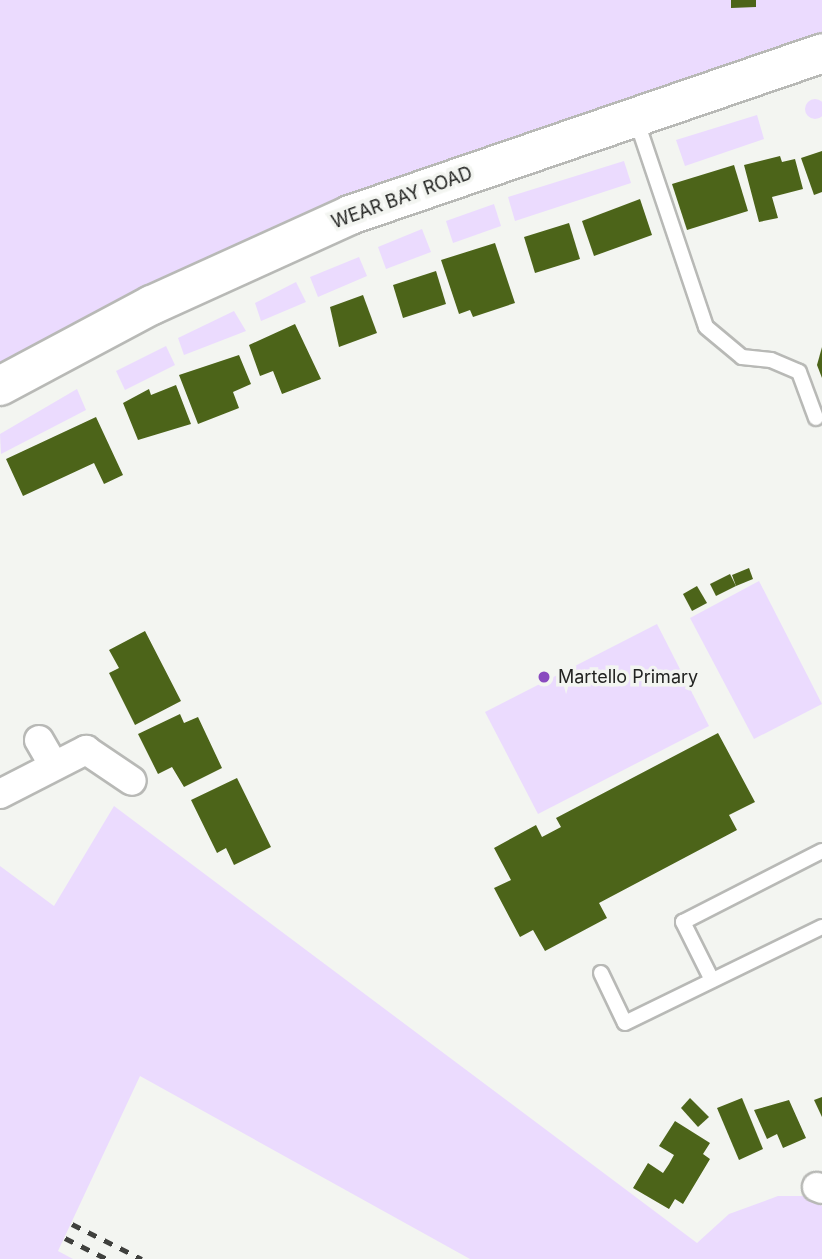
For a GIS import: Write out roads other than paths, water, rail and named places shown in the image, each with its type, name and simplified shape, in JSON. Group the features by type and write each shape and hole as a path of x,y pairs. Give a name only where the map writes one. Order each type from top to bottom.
{"street":[{"name":"WEAR BAY ROAD","path":"0,386 165,299 350,215 635,114 822,53"},
{"path":"38,740 53,764"},
{"path":"0,794 53,764 86,750 132,781"}],"lane":[{"path":"635,114 706,327 742,357 771,360 799,372 817,418"},
{"path":"712,980 682,922 822,851"},
{"path":"601,973 625,1023 822,927"}],"railway":[{"path":"72,1224 142,1259"},
{"path":"65,1238 107,1259"}],"place":[{"name":"Martello Primary","path":"544,677"}]}
